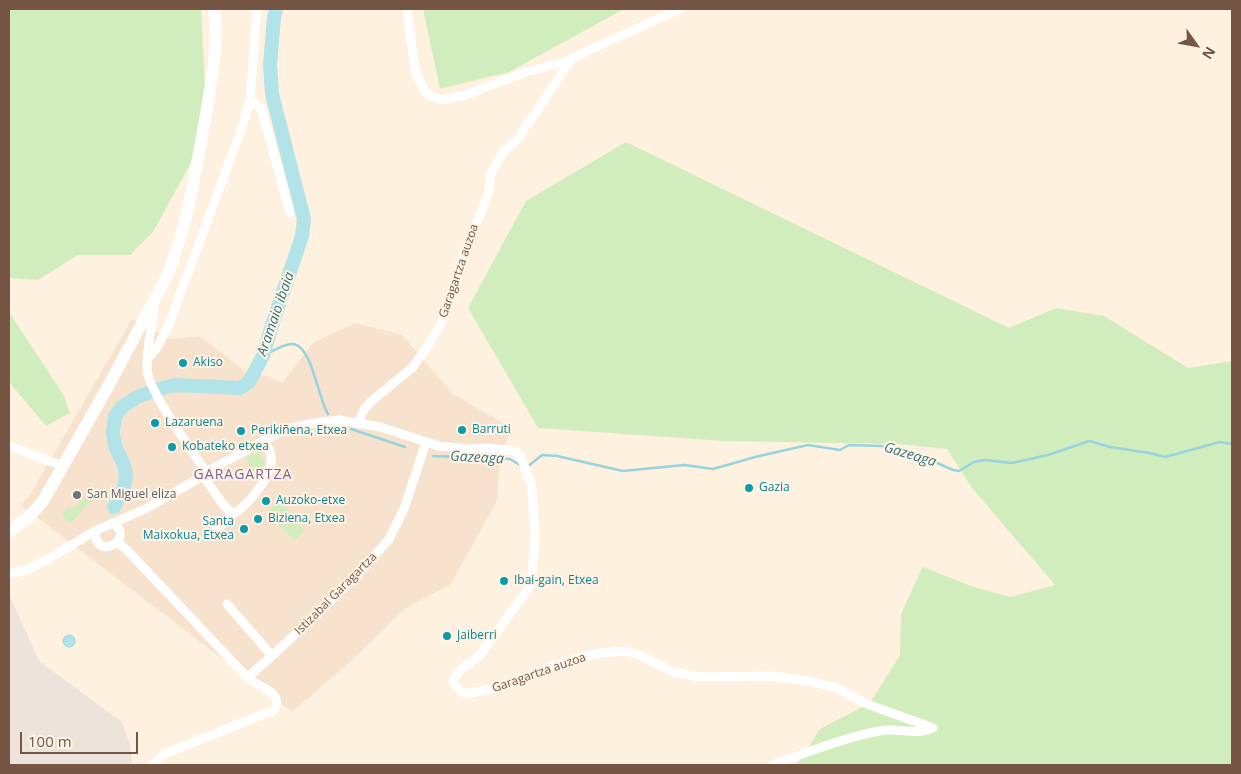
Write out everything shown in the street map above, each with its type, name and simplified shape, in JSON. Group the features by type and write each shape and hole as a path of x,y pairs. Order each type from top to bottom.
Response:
{"main road":[{"path":"9,532 29,517 43,501 174,260 191,198 213,72 216,23 214,9"}],"street":[{"path":"147,360 158,346 170,324 240,133 250,100 257,9"},
{"path":"406,9 417,76 426,93 440,100 465,95 526,72 561,63 680,9"},
{"name":"Garagartza auzoa","path":"358,422 365,408 416,363 439,327 453,295 460,263 490,192 490,173 504,151 519,138 572,58"},
{"path":"250,100 261,108 290,213"},
{"path":"155,298 147,360 147,371 151,385 222,504 233,514"},
{"name":"Garagartza auzoa","path":"112,523 145,509 286,428 315,422 339,420 358,422 440,446 515,451 521,457 532,487 535,538 530,585 479,656 458,672 453,681 457,688 465,694 492,689 511,684 566,661 600,653 625,651 639,655 673,672 700,678 770,676 818,683 837,688 867,704 933,728 921,732 901,730 873,732 772,765"},
{"path":"216,530 260,487 270,464 271,454 264,440"},
{"name":"Istizabal Garagartza","path":"248,677 358,575 390,537 404,509 426,442"},
{"path":"9,446 63,466"},
{"path":"9,574 27,570 95,531 112,523 117,525 121,531 117,542 108,547 103,547 95,538 95,531"},
{"path":"117,542 126,549 255,684 273,692 276,699 277,706 274,710 164,754 152,765"},
{"path":"227,604 272,656"}],"shaded area":[{"path":"132,319 171,339 200,336 247,373 264,375 282,383 314,342 355,323 402,335 453,394 512,428 500,456 497,501 451,584 406,608 351,661 292,712 21,505 30,495"},
{"path":"9,594 39,661 122,722 130,745 132,765 9,765"}],"green space":[{"path":"9,9 201,9 205,87 193,159 153,232 130,255 78,255 38,280 9,278"},
{"path":"423,9 624,9 509,72 440,89"},
{"path":"626,142 1009,328 1056,308 1104,316 1188,368 1232,361 1232,765 797,765 820,729 870,703 900,655 901,614 923,567 971,586 1010,597 1055,585 972,488 947,449 898,444 724,441 538,428 468,308 526,201"},
{"path":"9,312 63,394 70,413 46,426 9,382"},
{"path":"259,451 265,461 259,476 257,476 246,459"},
{"path":"89,491 95,496 70,524 62,515 68,506 71,508 77,506"},
{"path":"278,498 304,531 295,541 268,514"}],"water":[{"path":"67,635 71,635 75,641 71,647 67,647 63,643 63,639"}],"waterway":[{"name":"Aramaio ibaia","path":"114,507 124,488 126,475 124,465 115,446 113,432 115,416 122,407 137,397 175,385 240,388 249,382 263,356 302,236 304,219 272,94 270,64 276,9"},
{"name":"Gazeaga","path":"263,356 285,345 299,346 310,362 328,414"},
{"name":"Gazeaga","path":"351,429 405,447"},
{"name":"Gazeaga","path":"527,467 542,455 557,456 623,471 684,465 713,469 808,445 840,450 849,445 882,446 959,471 974,462 984,460 1012,463 1048,455 1089,441 1110,447 1165,457 1220,442 1232,444"},
{"name":"Gazeaga","path":"433,456 510,459 520,465"}],"place":[{"name":"Akiso","path":"183,363"},
{"name":"Lazaruena","path":"155,423"},
{"name":"Barruti","path":"462,430"},
{"name":"Perikiñena, Etxea","path":"241,431"},
{"name":"Kobateko etxea","path":"172,447"},
{"name":"Gazia","path":"749,488"},
{"name":"San Miguel eliza","path":"77,495"},
{"name":"Auzoko-etxe","path":"266,501"},
{"name":"Biziena, Etxea","path":"258,519"},
{"name":"Santa Maixokua, Etxea","path":"244,529"},
{"name":"Ibai-gain, Etxea","path":"504,581"},
{"name":"Jaiberri","path":"447,636"}],"district":[{"name":"GARAGARTZA","path":"243,475"}]}
